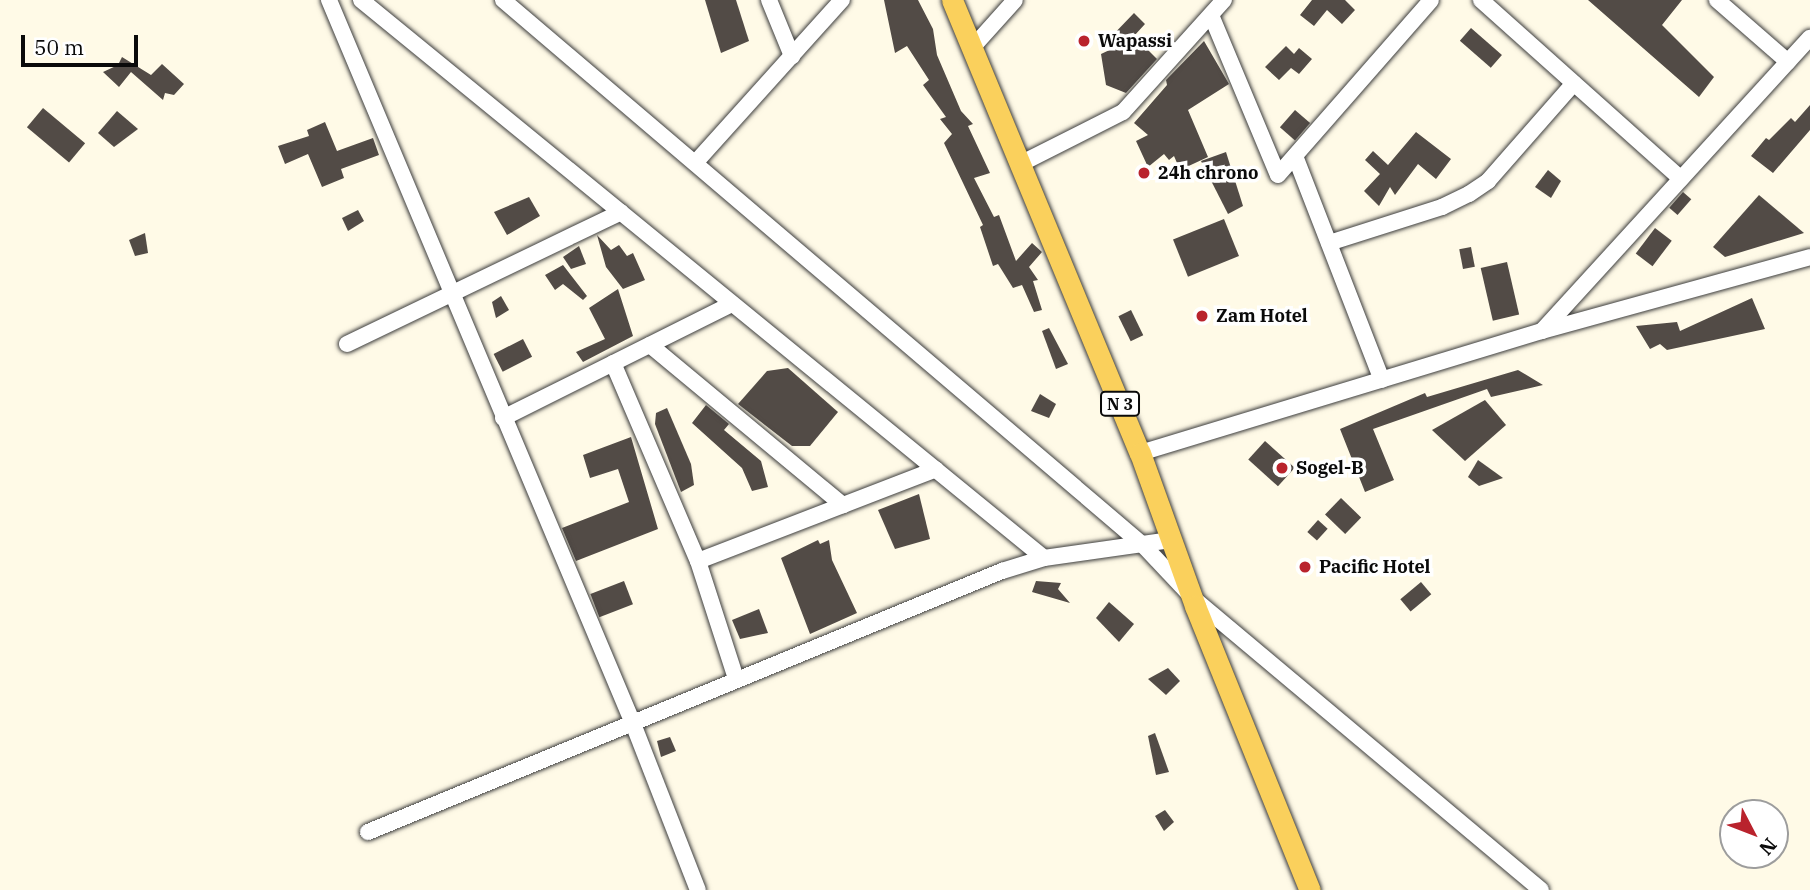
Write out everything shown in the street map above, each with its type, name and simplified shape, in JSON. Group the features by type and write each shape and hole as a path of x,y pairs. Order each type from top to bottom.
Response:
{"main road":[{"name":"N 3","path":"952,0 1140,453 1193,598 1310,890"}],"street":[{"path":"328,0 632,721 698,890"},
{"path":"361,0 1044,558"},
{"path":"504,0 1143,545 1193,598 1419,791 1541,890"},
{"path":"769,0 792,56"},
{"path":"696,162 842,0"},
{"path":"972,48 1015,0"},
{"path":"1020,164 1123,112 1224,0"},
{"path":"1211,15 1279,175 1431,0"},
{"path":"1481,0 1681,179"},
{"path":"1717,0 1788,62"},
{"path":"1542,331 1810,38"},
{"path":"1329,243 1469,194 1488,181 1574,83"},
{"path":"1295,156 1381,380"},
{"path":"347,344 621,212"},
{"path":"1140,453 1542,331 1810,257"},
{"path":"503,418 732,304"},
{"path":"650,345 843,505"},
{"path":"613,363 698,561 736,679"},
{"path":"698,561 936,469"},
{"path":"368,832 632,721 1044,558 1171,540"}],"building":[{"path":"705,0 736,0 749,41 721,53"},
{"path":"884,0 918,0 933,29 937,55 961,111 973,124 968,126 990,173 974,178 994,217 999,215 1016,261 1032,243 1042,252 1029,267 1038,280 1033,281 1042,310 1034,312 1022,285 1013,288 998,264 993,266 980,227 983,225 944,143 952,134 940,119 946,117 923,85 929,80 907,46 895,53"},
{"path":"1312,0 1345,0 1355,10 1342,24 1327,10 1314,26 1300,15"},
{"path":"1588,0 1682,0 1662,25 1714,77 1699,97"},
{"path":"1134,13 1145,24 1134,36 1157,59 1126,93 1106,85 1101,54 1116,47 1108,40"},
{"path":"1471,28 1502,55 1491,68 1460,41"},
{"path":"1204,41 1229,84 1188,110 1208,157 1180,170 1174,156 1169,160 1164,154 1148,167 1136,141 1148,135 1134,123 1167,85 1166,80"},
{"path":"1286,46 1294,54 1299,48 1312,59 1299,74 1291,68 1279,80 1265,67"},
{"path":"122,57 151,75 162,64 184,84 174,95 165,93 163,100 131,72 119,87 103,72 118,65"},
{"path":"1810,105 1810,130 1773,173 1751,156 1766,138 1769,140 1791,118 1795,122"},
{"path":"43,108 85,143 69,163 27,127"},
{"path":"1295,110 1310,123 1295,140 1280,127"},
{"path":"117,111 138,129 114,147 98,133"},
{"path":"325,122 337,151 373,138 379,155 341,169 344,178 322,187 308,154 285,164 278,146 309,136 307,130"},
{"path":"1416,132 1451,159 1436,179 1418,164 1395,195 1390,187 1379,206 1364,191 1380,174 1365,160 1373,151 1388,165"},
{"path":"1226,152 1243,206 1228,214 1201,161"},
{"path":"1548,170 1561,181 1551,198 1535,187"},
{"path":"1683,192 1691,199 1678,215 1669,208"},
{"path":"1759,195 1804,233 1725,257 1713,247"},
{"path":"529,197 540,216 507,235 494,212"},
{"path":"358,210 364,221 348,231 342,218"},
{"path":"1224,219 1239,256 1188,277 1173,240"},
{"path":"1655,228 1672,241 1653,266 1636,254"},
{"path":"145,233 148,253 135,256 129,240"},
{"path":"597,235 611,250 619,245 627,256 633,253 645,280 623,289 606,267"},
{"path":"579,246 586,264 571,269 563,257"},
{"path":"1471,247 1475,267 1463,269 1459,249"},
{"path":"1507,262 1519,315 1493,321 1481,268"},
{"path":"563,265 587,296 583,300 563,284 555,290 545,275"},
{"path":"618,289 633,336 583,362 576,352 605,339 589,308"},
{"path":"501,296 509,310 496,318 492,302"},
{"path":"1752,298 1765,329 1667,350 1660,344 1650,349 1636,326 1677,322 1680,331"},
{"path":"1131,310 1143,335 1131,341 1118,316"},
{"path":"1049,328 1068,364 1056,369 1042,331"},
{"path":"523,339 532,357 503,372 494,354"},
{"path":"788,368 838,412 810,446 792,446 738,404 767,371"},
{"path":"1518,370 1543,385 1491,397 1487,389 1373,429 1394,480 1365,492 1340,429 1425,393 1427,397"},
{"path":"1040,394 1056,404 1049,418 1031,411"},
{"path":"1485,400 1506,425 1465,461 1432,430"},
{"path":"706,405 729,424 724,430 761,461 768,487 752,491 742,468 692,423"},
{"path":"667,408 691,464 694,485 681,492 655,424 656,413"},
{"path":"631,437 658,529 576,561 562,528 629,502 618,469 590,478 583,455"},
{"path":"1265,441 1295,468 1278,486 1248,460"},
{"path":"1478,460 1503,478 1479,486 1468,477"},
{"path":"919,494 930,539 895,549 878,510"},
{"path":"1341,498 1361,517 1345,534 1325,515"},
{"path":"1318,520 1328,529 1317,541 1307,532"},
{"path":"818,540 820,544 829,540 832,560 857,613 810,634 781,558"},
{"path":"624,581 633,604 599,617 590,594"},
{"path":"1036,581 1061,583 1058,589 1070,603 1032,592"},
{"path":"1421,582 1431,594 1411,612 1400,599"},
{"path":"1109,602 1134,624 1119,642 1096,618"},
{"path":"759,609 768,633 740,639 732,620"},
{"path":"1168,668 1180,681 1166,695 1148,679"},
{"path":"1155,733 1169,772 1156,775 1148,736"},
{"path":"670,737 676,751 661,757 657,741"},
{"path":"1165,810 1174,822 1164,831 1155,816"}],"place":[{"name":"Wapassi","path":"1084,41"},
{"name":"24h chrono","path":"1144,173"},
{"name":"Zam Hotel","path":"1202,316"},
{"name":"Sogel-B","path":"1282,468"},
{"name":"Pacific Hotel","path":"1305,567"}]}
